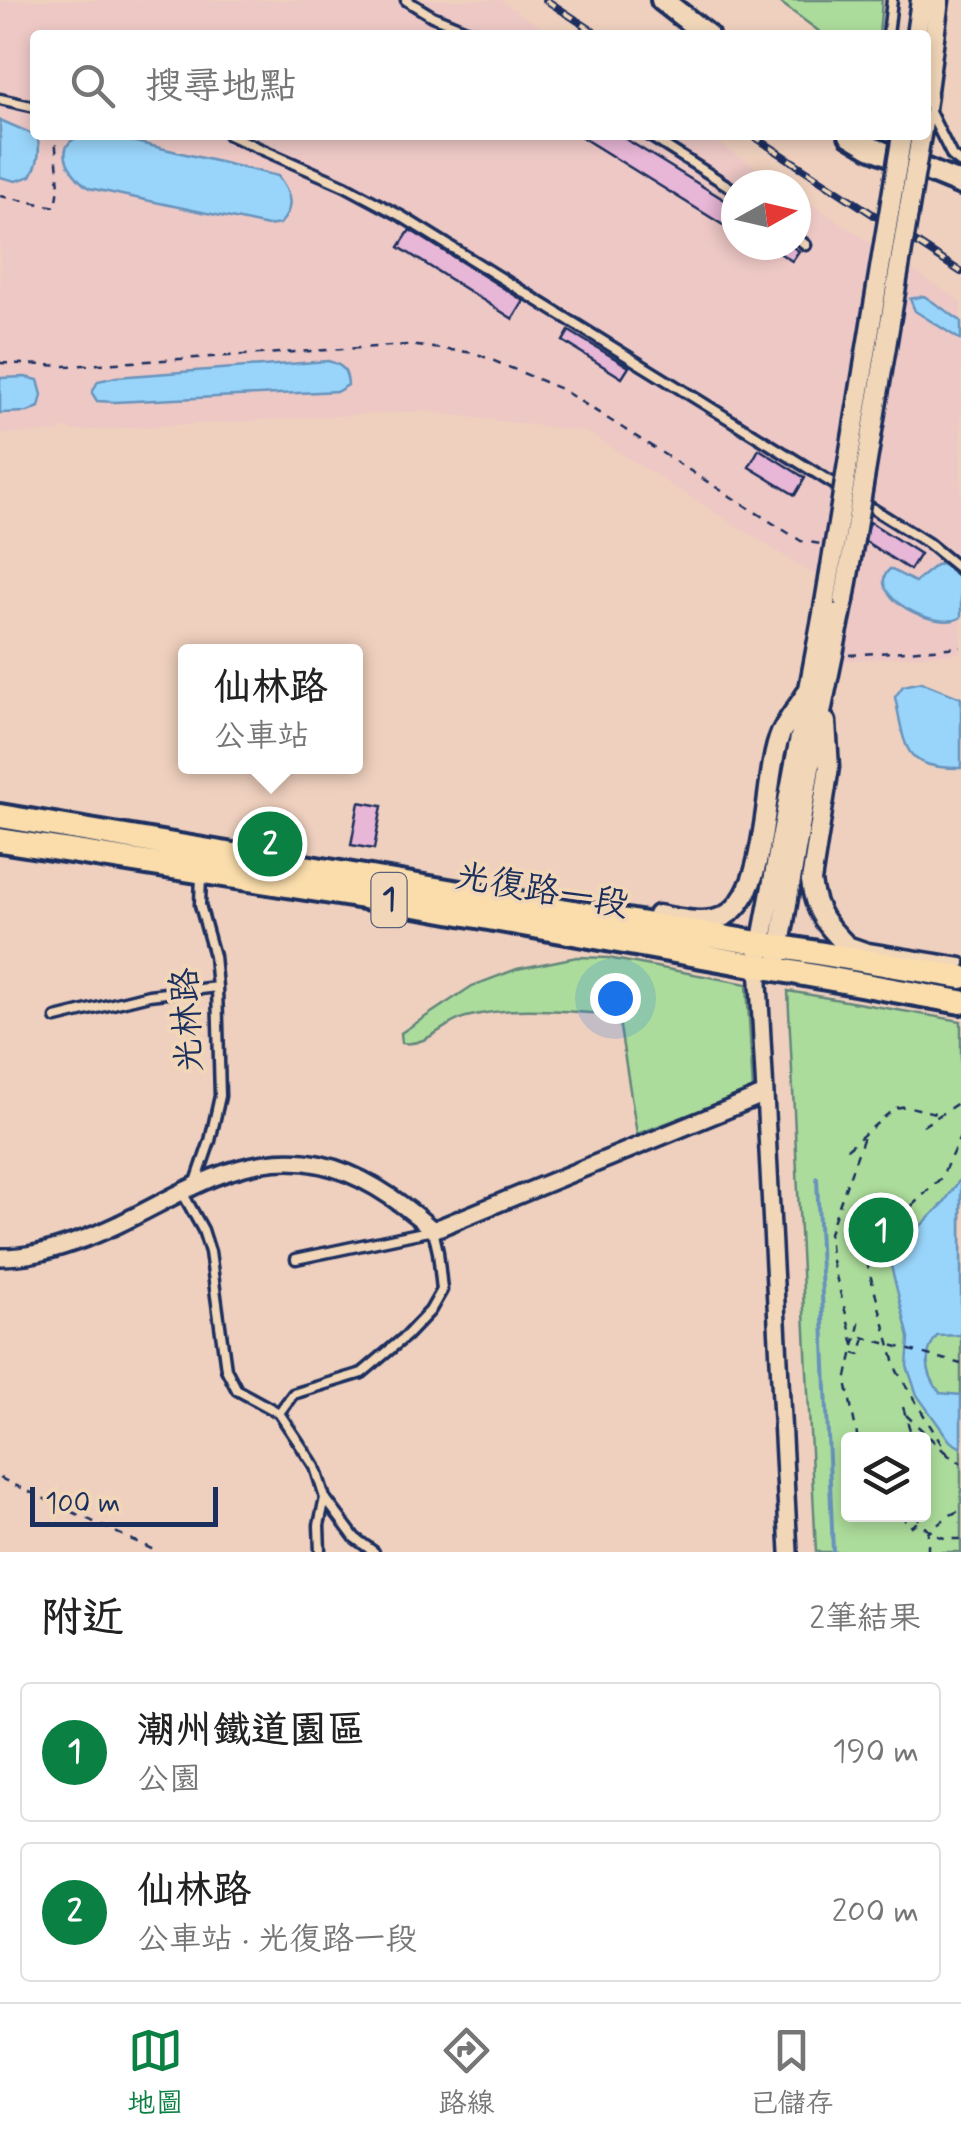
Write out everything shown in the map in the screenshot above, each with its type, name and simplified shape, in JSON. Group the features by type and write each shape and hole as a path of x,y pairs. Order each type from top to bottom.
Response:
{"main road":[{"path":"662,0 701,30"},
{"path":"872,141 922,170 961,184"},
{"name":"光復路一段","path":"0,816 203,860 768,956"},
{"name":"光復路一段","path":"0,840 203,860 584,914"},
{"name":"1","path":"584,914 768,956"},
{"path":"768,956 862,962 961,976"},
{"path":"768,956 961,1002"}],"street":[{"path":"917,30 921,0"},
{"path":"931,76 939,0"},
{"path":"834,602 901,140"},
{"path":"789,1552 765,1094 768,956 920,140"},
{"path":"584,914 633,911 702,920 720,918 740,903 749,890 756,862 781,734 815,694"},
{"path":"815,694 829,767 811,880 816,908 833,935 862,962"},
{"path":"0,1257 30,1257 109,1231 221,1174 266,1160 300,1160 341,1169 406,1206 432,1230 765,1094"}],"lane":[{"path":"406,0 466,30"},
{"path":"889,30 892,0"},
{"path":"931,89 948,0"},
{"path":"0,98 30,106"},
{"path":"931,111 952,156 961,163"},
{"path":"240,140 402,216 928,543 961,570"},
{"path":"656,140 721,181"},
{"path":"922,170 925,140"},
{"name":"光林路","path":"189,1189 210,1140 220,1096 214,956 200,905 203,860"},
{"path":"833,935 868,948 961,963"},
{"path":"768,956 796,982 961,1011"},
{"path":"56,1018 149,995 217,987"},
{"path":"189,1189 210,1252 226,1369 237,1390 279,1414 316,1467 325,1498 356,1538 374,1552"},
{"path":"279,1414 293,1394 362,1373 406,1336 442,1290 432,1230 296,1259"},
{"path":"320,1552 319,1524 325,1498"}],"path":[{"path":"0,196 56,206 59,188 55,140"},
{"path":"0,364 66,366 408,346 475,353 561,390 802,542 820,544"},
{"path":"849,656 961,647"},
{"path":"923,1126 961,1101"},
{"path":"847,1149 895,1108 906,1106 939,1114"},
{"path":"857,1432 846,1381 854,1344 828,1233 866,1130"},
{"path":"948,1455 897,1371 868,1267 868,1254 874,1242 941,1178 961,1135"},
{"path":"852,1353 860,1355 860,1320"},
{"path":"854,1344 861,1337"},
{"path":"861,1337 961,1364"},
{"path":"904,1406 911,1432"},
{"path":"906,1415 961,1463"},
{"path":"0,1478 158,1552"},
{"path":"928,1552 928,1533 961,1510"},
{"path":"920,1522 928,1533 940,1539 961,1539"}],"shaded area":[{"path":"0,0 500,0 545,30 30,30 30,140 714,140 760,170 721,170 721,260 811,260 811,204 961,302 961,653 841,661 857,584 813,574 587,432 422,411 73,431 64,427 57,432 0,434"}],"green space":[{"path":"777,0 882,0 879,30 817,30"},
{"path":"577,957 608,958 747,984 753,1091 637,1134 618,1015 542,1010 485,1013 458,1020 419,1041 402,1043 401,1033 472,986 517,969"},
{"path":"788,991 961,1021 961,1552 816,1552"}],"water":[{"path":"0,120 30,133 30,140 38,140 39,147 31,176 16,181 0,177"},
{"path":"73,140 127,140 278,176 288,194 288,212 280,224 268,226 89,188 69,165 68,145"},
{"path":"924,296 961,321 961,340 915,311 910,299"},
{"path":"328,361 341,366 347,375 348,385 338,391 115,402 97,401 92,393 98,381 116,377"},
{"path":"0,378 38,380 42,395 39,407 28,412 0,413"},
{"path":"943,564 961,580 961,617 950,621 921,615 906,608 886,589 884,579 890,569 915,582"},
{"path":"921,682 961,698 961,768 927,764 910,752 905,742 895,697 903,686"},
{"path":"961,1178 961,1335 937,1336 929,1350 928,1365 940,1393 961,1395 961,1448 950,1441 917,1395 907,1366 909,1338 891,1266 895,1251 943,1204"}],"building":[{"path":"586,140 627,140 721,198 721,224"},
{"path":"410,230 524,301 513,319 399,247"},
{"path":"569,331 629,367 622,378 563,341"},
{"path":"759,449 805,478 795,495 749,467"},
{"path":"870,522 920,554 910,570 860,538"},
{"path":"359,802 382,806 374,849 351,845"}],"waterway":[{"path":"817,1178 833,1552"}],"railway":[{"path":"546,0 591,30"},
{"path":"760,140 961,272"}],"place":[{"name":"仙林路","path":"270,844"},
{"name":"潮州鐵道園區","path":"881,1230"}]}
